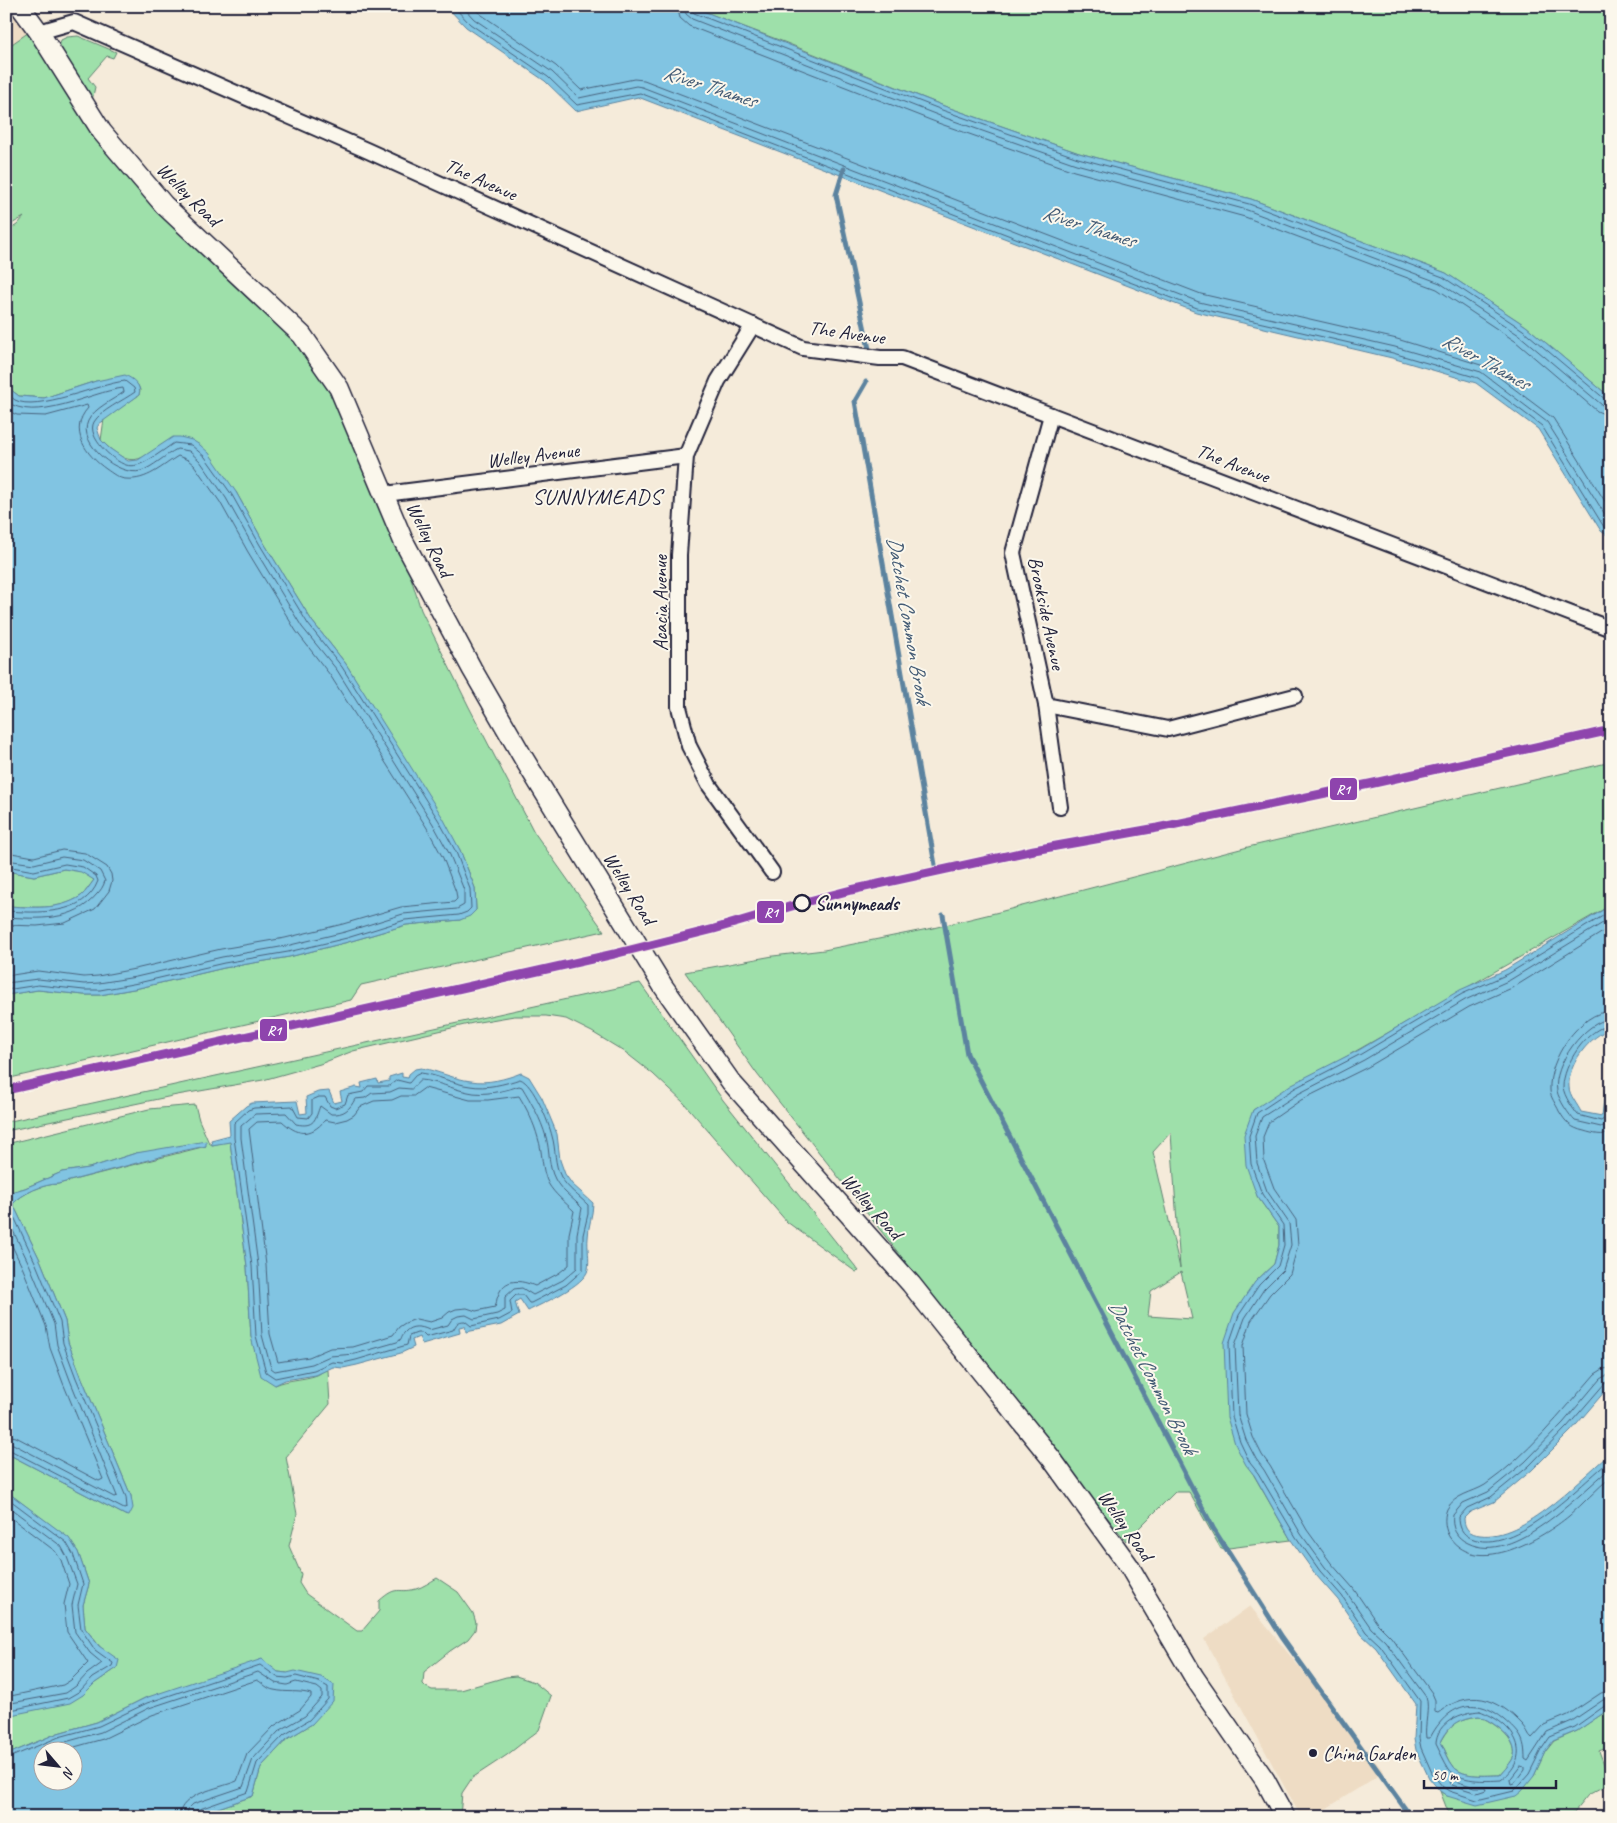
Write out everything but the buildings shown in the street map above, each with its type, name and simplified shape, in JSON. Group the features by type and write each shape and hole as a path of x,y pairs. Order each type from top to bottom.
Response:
{"main road":[{"name":"Welley Road","path":"20,6 39,32 102,132 164,205 302,335 339,388 403,540 472,669 524,759 663,986 731,1082 911,1284 1051,1458 1129,1566 1194,1677 1265,1780 1285,1817"}],"street":[{"name":"The Avenue","path":"39,32 74,22 366,150 803,348 880,358 902,358 1611,629"},
{"name":"Acacia Avenue","path":"753,325 718,382 686,456 679,555 679,707 689,746 709,786 772,872"},
{"name":"Brookside Avenue","path":"1051,415 1013,553 1046,705 1060,807"},
{"name":"Welley Avenue","path":"385,494 686,456"},
{"path":"1046,705 1168,729 1295,696"}],"shaded area":[{"path":"6,6 20,6 35,28 6,48"},
{"path":"1250,1606 1384,1772 1313,1817 1301,1817 1204,1639"}],"green space":[{"path":"689,6 1611,6 1611,398 1526,326 1446,273 1251,199 1079,153 944,106"},
{"path":"35,28 102,132 302,335 385,494 421,610 469,707 534,832 604,931 361,985 351,1000 6,1079 6,995 38,990 100,995 139,988 224,968 289,957 406,925 460,920 476,910 475,888 460,850 346,664 312,621 264,543 236,492 173,438 144,457 137,459 121,457 101,440 104,419 139,395 138,385 96,381 44,398 19,396 6,386 6,232 17,225 24,217 6,227 6,48"},
{"path":"78,36 116,52 113,58 107,56 88,78 95,87 91,105 58,51 61,40 67,37"},
{"path":"1611,762 1611,905 1253,1110 1257,1196 1279,1227 1279,1245 1274,1264 1255,1282 1236,1444 1291,1540 1221,1549 1189,1492 1175,1492 1126,1541 757,1074 685,972 773,956 824,950 933,928 1248,847","holes":["1171,1133 1180,1268 1153,1152","1181,1272 1192,1319 1148,1316 1151,1291"]},
{"path":"64,869 81,871 94,880 81,896 64,904 45,907 6,906 6,871 34,876"},
{"path":"640,983 723,1100 859,1271 856,1272 787,1222 684,1103 653,1074 625,1052 566,1019 546,1016 514,1016 473,1023 353,1051 320,1064 263,1080 177,1095 6,1131 6,1122"},
{"path":"195,1105 209,1143 212,1145 230,1141 247,1266 251,1337 275,1385 312,1377 328,1370 330,1404 286,1457 297,1514 289,1546 301,1574 299,1583 306,1594 357,1631 362,1631 379,1611 379,1601 385,1596 394,1591 419,1588 437,1578 458,1592 473,1613 476,1623 475,1630 468,1639 424,1672 423,1684 432,1690 461,1690 516,1676 534,1682 551,1696 539,1730 507,1755 472,1778 462,1793 460,1817 192,1817 253,1796 261,1767 287,1739 312,1724 287,1673 278,1672 145,1698 97,1722 58,1733 41,1740 32,1740 32,1744 6,1755 6,1716 83,1695 95,1683 117,1668 85,1628 83,1605 89,1584 78,1552 69,1539 6,1491 6,1453 125,1515 129,1515 131,1496 68,1342 65,1321 41,1262 13,1204 22,1196 40,1187 206,1146 136,1153 89,1168 62,1172 11,1192 6,1187 6,1144 149,1109"},
{"path":"1611,1708 1611,1746 1599,1751 1611,1783 1588,1795 1570,1817 1450,1817 1440,1791 1447,1796 1534,1776 1545,1752 1554,1741 1577,1731"},
{"path":"1479,1716 1503,1731 1512,1743 1514,1756 1500,1775 1476,1775 1458,1771 1450,1761 1441,1742 1456,1723"}],"water":[{"name":"River Thames","path":"446,6 693,7 944,106 1079,153 1251,199 1446,273 1526,326 1611,398 1611,538 1601,531 1538,429 1476,383 1392,358 1196,312 638,97 576,111 545,81 466,27"},
{"path":"125,375 134,380 138,385 139,395 99,424 97,428 101,440 128,461 138,460 173,437 192,440 209,453 236,492 264,543 312,621 346,664 443,818 460,850 475,888 476,910 470,916 460,920 406,925 289,957 224,968 100,995 38,990 6,995 6,906 45,907 63,904 81,896 94,880 81,872 64,869 34,876 6,871 6,386 19,396 44,398 96,381"},
{"path":"1611,905 1611,1029 1595,1038 1581,1052 1569,1078 1569,1090 1581,1112 1602,1116 1605,1091 1611,1086 1611,1384 1571,1431 1532,1470 1494,1502 1470,1512 1464,1518 1464,1522 1466,1528 1480,1535 1497,1534 1515,1528 1550,1506 1611,1453 1611,1708 1577,1731 1553,1741 1545,1752 1534,1776 1516,1796 1477,1805 1447,1796 1429,1778 1416,1750 1414,1739 1416,1704 1376,1648 1362,1635 1338,1600 1316,1575 1291,1540 1254,1475 1246,1465 1235,1444 1227,1417 1224,1343 1234,1313 1255,1282 1274,1264 1279,1245 1279,1227 1257,1196 1246,1165 1244,1135 1253,1110 1292,1084 1359,1050 1460,990 1505,970","holes":["1479,1716 1503,1731 1508,1737 1514,1749 1513,1758 1500,1775 1476,1775 1458,1771 1450,1761 1441,1742 1456,1723"]},
{"path":"421,1068 458,1079 477,1082 496,1080 521,1073 529,1077 542,1098 557,1134 560,1160 565,1174 572,1184 593,1203 588,1234 588,1269 580,1281 572,1287 528,1311 520,1299 515,1302 519,1315 501,1325 466,1332 465,1326 459,1327 460,1333 422,1344 419,1337 412,1340 414,1347 401,1353 343,1368 333,1367 316,1375 285,1380 275,1385 261,1376 251,1337 247,1266 230,1142 212,1145 211,1140 230,1135 229,1121 252,1103 297,1101 300,1114 307,1113 306,1097 318,1092 329,1091 334,1103 342,1101 340,1092 356,1087 362,1088 361,1083 377,1079 378,1083 389,1081 389,1077 402,1073 402,1077 408,1078 409,1074 415,1069"},
{"path":"206,1141 206,1146 40,1187 22,1196 13,1204 41,1262 65,1321 68,1342 131,1496 133,1508 129,1516 6,1453 6,1187 11,1192 62,1172 89,1168 136,1153"},
{"path":"6,1491 69,1538 78,1552 89,1584 83,1605 85,1628 99,1646 119,1660 117,1668 70,1703 6,1716"},
{"path":"262,1659 278,1672 287,1673 295,1671 321,1677 334,1685 333,1701 312,1724 287,1739 261,1767 253,1796 192,1817 6,1817 6,1755 32,1744 32,1790 82,1790 82,1740 41,1740 58,1733 97,1722 145,1698"}],"waterway":[{"name":"Datchet Common Brook","path":"844,169 836,195 869,349"},
{"name":"Datchet Common Brook","path":"866,382 855,401 935,865"},
{"name":"Datchet Common Brook","path":"943,915 967,1054 1213,1528 1282,1637 1411,1817"}],"transit line":[{"name":"R1","path":"6,1090 614,954 714,929 851,890 1034,850 1157,828 1374,783 1611,730"}],"place":[{"name":"Sunnymeads","path":"802,903"},
{"name":"China Garden","path":"1313,1753"}],"district":[{"name":"SUNNYMEADS","path":"597,496"}]}
